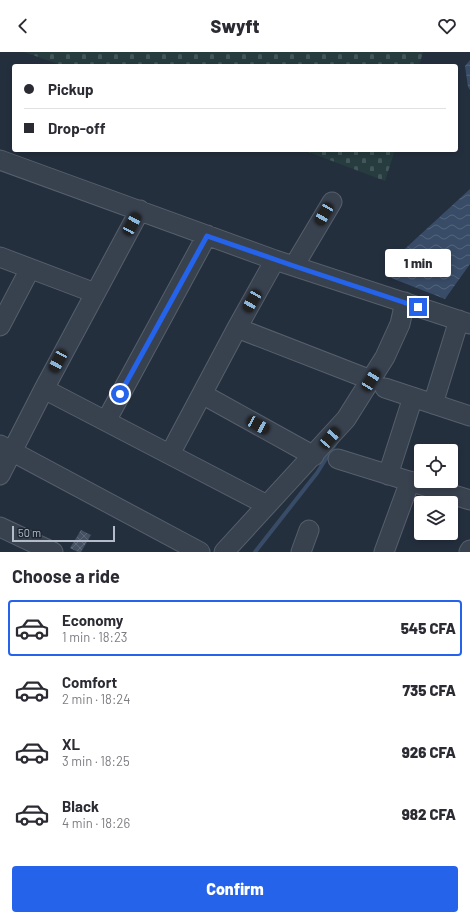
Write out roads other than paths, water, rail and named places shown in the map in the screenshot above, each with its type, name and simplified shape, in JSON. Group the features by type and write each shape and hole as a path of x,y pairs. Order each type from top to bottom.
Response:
{"street":[{"path":"0,160 275,260 464,322 433,404"},
{"path":"294,266 332,202"},
{"path":"0,476 6,448 44,389 140,210"},
{"path":"106,421 207,236"},
{"path":"0,257 95,293"},
{"path":"170,454 275,260"},
{"path":"0,326 30,269"},
{"path":"224,552 314,456 378,384 385,356 400,324 404,302"},
{"path":"237,328 412,397 470,416"},
{"path":"44,389 267,505"},
{"path":"202,394 314,456"},
{"path":"388,475 412,397"},
{"path":"6,448 200,552"},
{"path":"338,459 470,500"},
{"path":"384,552 410,482"},
{"path":"0,527 53,552"},
{"path":"301,552 309,530"}],"water":[{"path":"470,60 470,90 468,87 465,66"},
{"path":"470,189 470,264 445,299 386,276 396,257"}],"waterway":[{"path":"255,552 317,473 337,441"}]}
